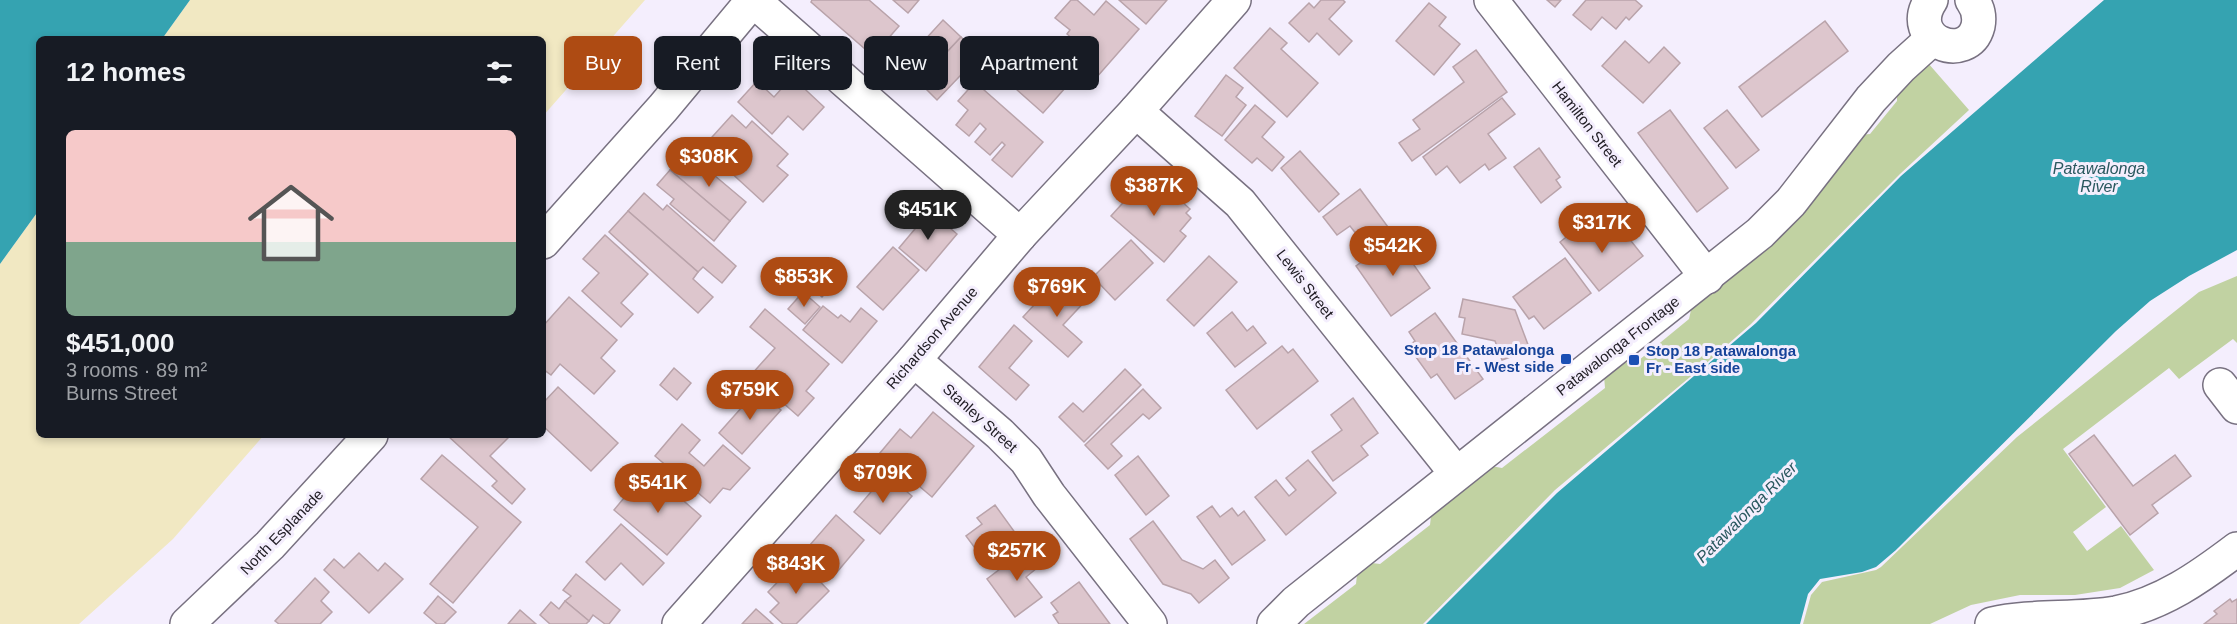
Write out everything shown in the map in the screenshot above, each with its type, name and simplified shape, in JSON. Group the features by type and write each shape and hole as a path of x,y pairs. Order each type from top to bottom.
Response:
{"street":[{"path":"546,239 663,108 753,0 1020,235"},
{"name":"Richardson Avenue","path":"679,624 914,360 1020,235 1136,111 1234,0"},
{"name":"Hamilton Street","path":"1491,0 1707,277"},
{"path":"1931,0 1924,13 1927,32 1940,44 1952,46 1961,45 1971,39 1977,31 1979,4"},
{"name":"Patawalonga Frontage","path":"1274,624 1296,602 1456,473 1760,233 1791,202 1871,99 1932,39"},
{"name":"Lewis Street","path":"1136,111 1240,203 1456,473"},
{"name":"Stanley Street","path":"914,360 1000,434 1026,460 1049,495 1150,624"},
{"name":"North Esplanade","path":"187,624 270,545 368,438"},
{"path":"1994,624 2025,618 2116,613 2147,604 2185,586 2237,549"}],"green space":[{"path":"1928,63 1969,110 1900,174 1751,324 1555,490 1423,624 1304,624 1356,584 1357,575 1372,563 1380,564 1430,525 1431,516 1491,466 1502,468 1605,388 1604,376 1623,361 1633,365 1689,319 1691,310 1779,236 1860,135 1870,134 1897,101 1897,90"},
{"path":"2237,276 2237,343 2233,339 2179,379 2169,368 2063,449 2106,507 2073,532 2087,551 2121,526 2154,570 2120,588 2075,595 2020,595 1971,605 1930,624 1803,624 1811,595 1822,582 1881,567 2017,437 2199,292"}],"sand":[{"path":"190,0 645,0 613,36 564,36 564,90 566,90 546,113 546,36 164,36"},
{"path":"36,214 36,438 261,438 173,539 79,624 0,624 0,264"}],"water":[{"path":"0,0 190,0 164,36 36,36 36,214 0,264"},
{"name":"Patawalonga River","path":"2104,0 2237,0 2237,250 2189,276 2150,301 2116,331 1896,550 1876,567 1862,572 1820,579 1808,594 1800,624 1426,624 1557,493 1756,323 1901,176"}],"building":[{"path":"812,0 869,0 899,26 890,36 864,36 864,48 811,2"},
{"path":"893,0 919,0 908,13"},
{"path":"1071,0 1077,0 1094,15 1106,1 1139,29 1099,75 1099,36 1069,36 1067,34 1070,30 1055,18"},
{"path":"1119,0 1167,0 1146,24"},
{"path":"1321,0 1343,0 1345,2 1329,19 1352,41 1339,55 1317,33 1309,42 1289,23 1309,3 1314,8"},
{"path":"1547,0 1561,0 1555,7"},
{"path":"1586,0 1635,0 1642,6 1629,20 1626,17 1616,29 1602,17 1591,30 1573,15"},
{"path":"1429,3 1446,17 1439,26 1460,44 1434,75 1396,41"},
{"path":"943,20 960,38 948,51 948,36 928,36"},
{"path":"1825,21 1848,51 1762,117 1739,87"},
{"path":"1270,28 1287,43 1281,49 1318,83 1287,117 1234,68"},
{"path":"960,38 960,76 948,88 948,51"},
{"path":"1625,41 1649,63 1664,47 1680,63 1643,103 1602,66"},
{"path":"1476,50 1507,92 1412,161 1399,143 1420,129 1413,120 1464,82 1453,67"},
{"path":"1226,75 1243,88 1236,97 1246,105 1222,136 1195,116"},
{"path":"753,85 753,90 767,90 774,97 780,90 806,90 824,107 803,130 788,116 772,134 738,102"},
{"path":"927,90 947,90 937,100"},
{"path":"968,90 984,90 1043,142 1012,177 992,160 1005,145 1002,142 990,155 975,142 986,129 980,123 969,136 956,125 968,110 958,101"},
{"path":"1017,90 1063,90 1043,113"},
{"path":"1502,98 1515,114 1488,134 1506,158 1489,170 1485,164 1460,183 1447,166 1436,175 1423,157"},
{"path":"1255,105 1275,122 1262,137 1284,157 1272,171 1257,158 1252,163 1225,140"},
{"path":"1670,110 1728,188 1697,212 1638,133"},
{"path":"1727,110 1759,150 1736,168 1704,128"},
{"path":"732,115 746,128 752,121 788,154 777,166 788,175 763,202 703,147"},
{"path":"1539,148 1560,177 1556,180 1561,187 1541,203 1514,167"},
{"path":"1300,151 1339,194 1319,212 1281,168"},
{"path":"681,156 697,170 702,165 746,202 730,221 670,170"},
{"path":"670,170 730,221 714,241 670,204 674,199 657,185"},
{"path":"1150,173 1190,209 1186,213 1191,218 1180,231 1186,236 1164,262 1111,216"},
{"path":"1360,189 1388,227 1380,232 1384,238 1368,249 1350,226 1337,235 1323,217"},
{"path":"644,193 663,210 667,205 736,266 722,283 703,267 698,272 628,211"},
{"path":"628,211 698,272 693,279 713,297 698,313 609,232"},
{"path":"930,211 957,234 926,271 899,248"},
{"path":"1598,222 1609,236 1620,227 1643,256 1599,291 1560,242 1575,230 1580,237"},
{"path":"605,235 648,274 621,303 633,314 621,327 582,291 599,273 583,259"},
{"path":"1395,238 1430,288 1391,316 1356,266"},
{"path":"1131,240 1153,263 1115,300 1093,277"},
{"path":"893,247 919,270 883,310 857,287"},
{"path":"1209,256 1237,282 1194,326 1167,300"},
{"path":"1565,258 1591,293 1544,329 1534,316 1529,319 1513,297"},
{"path":"819,265 836,281 822,297 805,282"},
{"path":"1070,283 1088,298 1063,325 1082,342 1068,357 1023,317 1046,292 1055,300"},
{"path":"803,292 820,307 805,324 788,309"},
{"path":"569,297 617,340 601,358 615,371 594,394 560,364 551,375 546,371 546,323"},
{"path":"1463,299 1515,310 1530,350 1502,360 1495,341 1462,334 1465,318 1459,317"},
{"path":"823,306 838,318 841,315 850,322 861,308 877,321 842,363 803,330"},
{"path":"765,309 829,364 806,391 814,398 798,416 751,375 775,348 750,327"},
{"path":"1232,312 1247,331 1253,326 1266,343 1235,367 1207,333"},
{"path":"1435,313 1483,379 1455,399 1437,374 1431,378 1408,346 1415,341 1409,332"},
{"path":"1014,325 1032,341 1009,368 1029,385 1016,400 979,367"},
{"path":"1282,346 1288,353 1293,349 1318,381 1257,429 1226,390"},
{"path":"674,368 691,383 677,400 660,385"},
{"path":"1125,369 1141,385 1084,442 1059,417 1073,403 1083,412"},
{"path":"558,387 618,443 591,471 546,429 546,400"},
{"path":"758,389 781,410 742,454 719,433"},
{"path":"1143,389 1161,408 1149,419 1143,414 1111,444 1122,456 1108,469 1085,445"},
{"path":"1353,398 1378,433 1361,446 1368,455 1333,481 1312,452 1342,430 1331,415"},
{"path":"933,412 974,446 932,497 880,453 900,429 911,438"},
{"path":"682,424 700,440 689,453 704,466 723,445 750,468 730,490 723,488 710,503 655,456"},
{"path":"2094,435 2133,486 2175,455 2191,476 2152,505 2158,513 2130,535 2069,454"},
{"path":"450,438 508,438 490,456 525,489 512,504 492,486 497,481"},
{"path":"442,455 521,522 453,603 430,584 478,527 421,479"},
{"path":"1138,456 1169,496 1146,515 1115,475"},
{"path":"1308,460 1336,493 1286,535 1255,497 1276,480 1289,496 1296,490 1286,478"},
{"path":"886,474 912,496 880,534 854,512"},
{"path":"655,476 701,516 667,555 614,510 638,481 645,487"},
{"path":"995,505 1024,545 1008,556 1003,550 986,563 966,536 982,524 977,518"},
{"path":"1212,506 1220,517 1232,508 1238,516 1244,511 1265,540 1232,565 1197,517"},
{"path":"836,515 864,540 832,578 808,558 815,550 809,546"},
{"path":"1153,521 1182,560 1203,569 1215,560 1229,578 1199,603 1191,594 1163,584 1130,539"},
{"path":"621,524 664,563 643,585 621,563 605,580 586,562"},
{"path":"1029,547 1042,564 1026,577 1042,597 1015,617 987,579"},
{"path":"359,553 378,571 385,563 403,579 369,613 324,570 334,559 344,568"},
{"path":"805,566 829,591 796,624 783,624 770,612 779,603 768,592 792,567 798,573"},
{"path":"576,574 620,610 609,624 605,624 593,615 589,621 565,601 571,596 563,590"},
{"path":"315,578 329,592 321,601 332,612 320,624 279,624 275,621"},
{"path":"1079,582 1110,624 1059,624 1053,615 1058,612 1051,603"},
{"path":"438,596 456,612 444,624 437,624 424,613"},
{"path":"2230,599 2232,602 2237,599 2237,624 2204,624 2217,614 2214,611"},
{"path":"565,601 589,621 586,624 550,624 540,615 551,602 559,609"},
{"path":"756,609 773,624 742,624"},
{"path":"520,610 536,624 508,624"}],"place":[{"name":"Stop 18 Patawalonga Fr - West side","path":"1566,359"},
{"name":"Stop 18 Patawalonga Fr - East side","path":"1634,360"}]}
